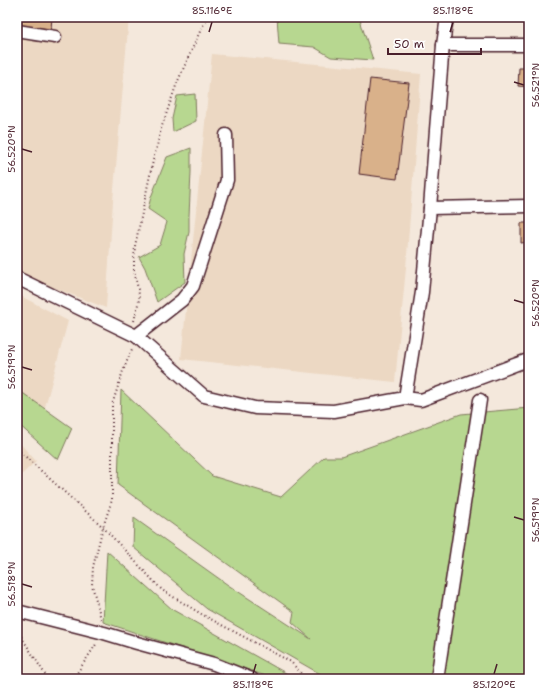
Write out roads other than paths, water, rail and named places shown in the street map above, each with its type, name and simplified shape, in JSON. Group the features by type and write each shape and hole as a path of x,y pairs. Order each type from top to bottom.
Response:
{"street":[{"path":"405,398 422,292 443,45 447,17"},
{"path":"17,31 55,37"},
{"path":"443,45 529,45"},
{"path":"136,336 182,300 193,286 227,180 226,135"},
{"path":"430,208 529,206"},
{"path":"17,278 136,336 204,396 255,408 334,411 405,398 421,400 529,360"},
{"path":"437,679 480,400"},
{"path":"17,611 104,633 214,664 252,679"}]}
